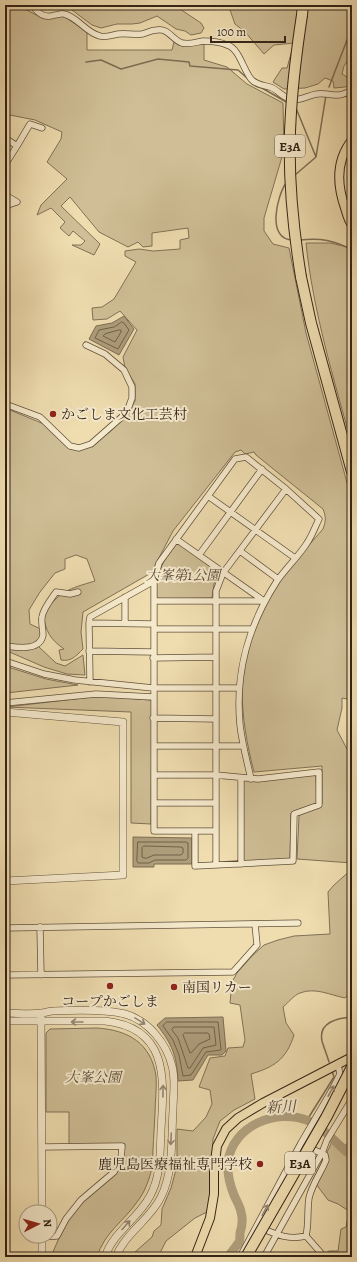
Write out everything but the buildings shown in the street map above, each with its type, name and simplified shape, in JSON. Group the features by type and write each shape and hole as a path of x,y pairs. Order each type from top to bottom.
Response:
{"highway":[{"name":"E3A","path":"302,10 291,113 291,205 301,277 311,323 352,472"},
{"name":"E3A","path":"246,1257 327,1116 352,1059"}],"main road":[{"path":"352,140 341,162 339,179 343,203 352,225"},
{"path":"195,1257 210,1218 214,1194 214,1170 217,1146 226,1129 238,1118 263,1103 338,1064 352,1059"}],"street":[{"path":"32,5 37,12 42,15 52,16 61,14 70,17 93,34 100,36 136,34 158,29 169,32 175,39 182,43 212,42 228,44 236,51 244,69 252,80 257,84 273,88 286,98 298,100 318,94 340,96 352,90"},
{"path":"5,165 30,124 42,128"},
{"path":"5,138 17,146"},
{"path":"5,195 18,202 5,206"},
{"path":"5,404 40,417 70,446 79,448 91,444 124,415 132,398 132,387 124,370 105,354 86,345"},
{"path":"216,831 154,831 154,581 159,563 235,459 246,457 286,489 319,519 307,544 278,579 264,601 252,629 240,671 240,726 251,779"},
{"path":"199,555 262,469"},
{"path":"216,865 216,601 219,582 223,573 286,489"},
{"path":"208,496 294,558"},
{"path":"176,539 264,601"},
{"path":"240,551 278,579"},
{"path":"90,682 90,617 154,581"},
{"path":"5,646 25,648 32,647 37,644 42,640 42,616 56,592 70,594 78,592"},
{"path":"125,597 125,623"},
{"path":"154,601 264,601"},
{"path":"89,623 125,623 216,629 252,629"},
{"path":"89,651 216,658"},
{"path":"5,662 61,678 90,682 153,688 239,688"},
{"path":"5,704 96,694 153,697"},
{"path":"5,712 123,722 123,875 5,881"},
{"path":"153,718 216,719"},
{"path":"154,746 243,746"},
{"path":"154,775 216,775 251,779 319,772 319,805 294,814 293,861 195,866 195,831"},
{"path":"241,778 241,864"},
{"path":"154,803 216,803"},
{"path":"5,928 298,923"},
{"path":"5,975 233,972 257,945 255,924"},
{"path":"40,927 41,975"},
{"path":"5,1013 104,1011 127,1014 144,1024 156,1035 165,1048 172,1066 173,1095 170,1169 161,1197 153,1210 126,1240 116,1257"},
{"path":"41,1013 42,1204"},
{"path":"5,1021 119,1023 129,1027 148,1041 158,1056 161,1067 163,1089 160,1159 155,1184 141,1209 112,1241 105,1257"},
{"path":"240,1257 340,1074 338,1064"},
{"path":"264,1257 322,1153 327,1140 352,1099"},
{"path":"301,1143 322,1153 326,1160 310,1196 306,1236"},
{"path":"42,1147 122,1146 121,1159 114,1172 81,1200 66,1219 58,1234"},
{"path":"257,1226 276,1235 288,1238 306,1236"},
{"path":"306,1236 322,1257"},
{"path":"40,1257 42,1252 42,1244"}],"green space":[{"path":"5,5 24,5 23,8 42,18 56,15 65,17 87,32 87,50 172,50 174,42 204,44 204,60 227,67 247,84 283,103 284,150 264,218 264,231 273,244 289,248 306,333 352,501 352,700 342,698 342,708 337,730 347,749 352,754 352,863 297,859 299,816 304,812 322,804 322,766 254,772 251,762 242,699 246,656 253,634 272,594 292,565 323,529 325,524 325,514 323,509 254,452 245,454 241,450 235,452 173,531 151,573 83,612 81,632 83,649 73,658 61,660 59,650 64,649 55,642 49,634 43,614 54,600 65,592 95,581 87,559 76,555 65,559 65,569 55,573 40,592 29,610 30,624 43,630 38,646 56,663 65,666 83,655 85,675 67,674 44,667 5,650 5,408 44,424 79,450 94,444 112,430 117,420 126,416 135,401 135,384 125,368 123,357 137,330 120,311 107,319 93,320 92,308 102,307 114,299 136,262 125,256 125,251 139,249 153,251 180,249 180,240 189,238 188,228 152,233 152,246 143,247 138,242 128,247 99,232 70,197 61,206 100,244 94,255 72,245 81,245 85,241 73,231 69,236 60,228 65,222 51,208 37,215 41,205 67,179 47,162 61,139 62,132 35,120 5,114"},
{"path":"54,5 174,5 201,23 204,28 201,33 191,35 185,31 176,29 157,16 140,23 117,24 101,28 92,25 68,7"},
{"path":"224,5 352,5 352,54 344,66 342,74 352,80 352,84 345,87 334,88 333,81 325,78 318,84 305,88 284,89 273,82 282,68 287,68 294,43 274,45 264,54 245,32 235,24 230,10"},
{"path":"306,243 330,243 352,248 352,445 319,320 309,269"},
{"name":"大峯第1公園","path":"176,543 179,543 219,573 214,584 212,598 158,599 156,597 157,581 161,568"},
{"path":"5,666 46,679 78,685 6,693 5,695"},
{"path":"101,696 152,701 151,824 131,823 131,712 6,707"},
{"path":"314,775 316,777 317,802 291,813 290,859 245,862 243,860 243,781"},
{"path":"352,869 352,991 345,998 317,991 306,991 296,995 283,1007 286,1023 294,1035 291,1044 283,1056 273,1065 251,1074 255,1099 234,1110 220,1121 213,1139 210,1198 207,1212 195,1218 166,1241 158,1257 133,1257 135,1252 152,1237 154,1231 161,1225 162,1209 171,1188 177,1166 177,1129 193,1131 206,1117 212,1104 210,1090 199,1087 210,1058 225,1056 228,1048 243,1047 245,1040 240,1005 230,1003 232,982 237,973 264,945 294,936 330,934 328,892"},
{"name":"大峯公園","path":"97,1028 108,1029 128,1035 136,1040 149,1055 156,1076 152,1168 148,1181 140,1198 132,1209 104,1241 97,1257 48,1257 52,1254 56,1244 58,1244 58,1240 67,1220 123,1159 125,1144 69,1144 69,1112 46,1112 46,1033 50,1029"},
{"path":"333,1140 340,1149 352,1140 352,1257 325,1257 324,1254 329,1251 338,1251 341,1229 346,1227 349,1211 328,1200 313,1180"}],"water":[{"path":"124,316 134,329 119,355 89,339 96,326 112,323"},
{"path":"133,837 192,838 192,864 154,864 154,867 133,867"},
{"path":"223,1017 226,1051 222,1055 208,1055 193,1080 178,1081 173,1051 157,1025 165,1018"}],"waterway":[{"path":"329,87 352,27"},
{"path":"86,62 101,60 121,69 158,59 189,62 190,66 238,70 247,78"},
{"path":"262,88 288,103"},
{"path":"295,175 316,157 326,95"},
{"path":"296,108 316,157"},
{"path":"286,183 277,207 277,225 279,233 285,238 293,240"},
{"path":"300,240 327,240 352,250"},
{"path":"329,1062 322,1041 323,1029 330,1022 341,1018 352,1017"},
{"path":"307,1120 334,1077 332,1071"},
{"name":"新川","path":"228,1257 238,1244 242,1226 242,1215 230,1183 228,1162 231,1149 238,1138 247,1130 270,1118 283,1116 296,1117 314,1124 347,1152 352,1151"}],"place":[{"name":"かごしま文化工芸村","path":"53,414"},
{"name":"コープかごしま","path":"110,986"},
{"name":"南国リカー","path":"174,987"},
{"name":"鹿児島医療福祉専門学校","path":"260,1164"}]}
